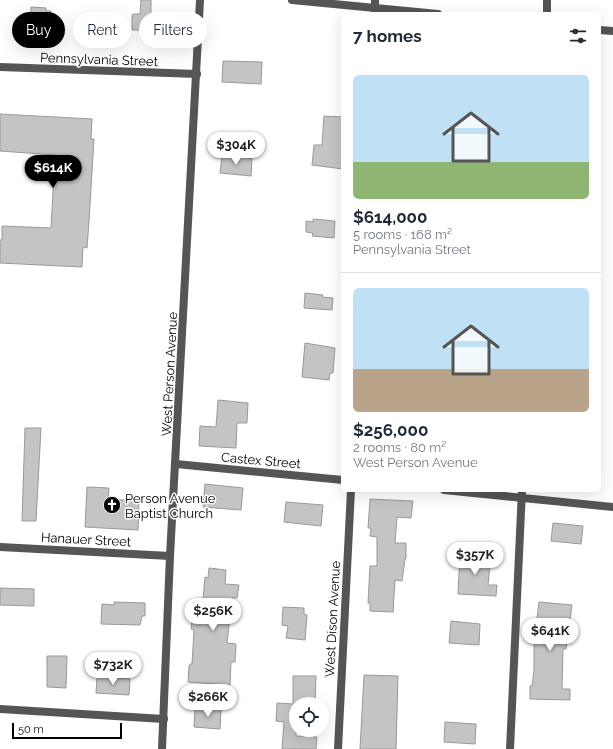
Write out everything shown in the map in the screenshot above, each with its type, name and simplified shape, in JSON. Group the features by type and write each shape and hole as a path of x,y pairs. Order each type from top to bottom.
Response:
{"street":[{"name":"West Person Avenue","path":"162,749 170,556 200,0"},
{"path":"292,0 420,12"},
{"path":"546,12 547,0"},
{"path":"601,30 613,31"},
{"name":"Pennsylvania Street","path":"0,67 197,74"},
{"name":"Castex Street","path":"176,464 341,480"},
{"name":"West Dison Avenue","path":"338,749 350,492"},
{"path":"483,492 522,494 613,507"},
{"path":"510,749 522,494"},
{"name":"Hanauer Street","path":"0,547 170,556"},
{"path":"0,709 164,719"}],"building":[{"path":"141,0 151,0 151,12 140,12"},
{"path":"31,7 46,8 46,11 51,11 51,12 31,12"},
{"path":"133,14 139,14 139,30 132,30"},
{"path":"223,61 262,62 261,84 222,82"},
{"path":"0,114 92,119 91,139 94,139 89,221 87,248 83,247 82,267 0,263 0,240 2,240 2,226 51,228 55,155 0,151"},
{"path":"324,116 341,117 341,169 312,165 314,145 322,145"},
{"path":"222,155 252,158 251,176 220,173"},
{"path":"313,219 335,221 334,238 312,236 313,233 306,232 306,221 313,222"},
{"path":"305,293 333,298 332,310 304,308"},
{"path":"305,343 335,348 333,373 330,373 329,380 302,377"},
{"path":"218,400 248,403 247,423 237,423 236,448 199,446 200,426 216,427"},
{"path":"25,428 41,428 36,521 22,521"},
{"path":"205,484 243,488 241,510 203,507"},
{"name":"Person Avenue Baptist Church","path":"87,487 109,488 108,499 139,501 138,530 85,527"},
{"path":"370,499 413,501 411,518 397,517 395,543 406,543 406,559 402,581 395,580 393,612 370,611 370,603 368,603 370,566 377,566 377,537 370,536 371,528 368,528"},
{"path":"286,502 323,505 321,526 284,522"},
{"path":"553,523 583,526 581,544 551,541"},
{"path":"460,553 491,556 488,585 497,585 496,596 458,594"},
{"path":"209,568 226,570 225,584 239,585 237,598 232,598 227,643 236,644 235,662 231,662 230,685 188,682 189,666 192,664 194,630 191,629 193,609 202,610 205,577 208,578"},
{"path":"0,588 34,589 34,606 0,605"},
{"path":"114,602 145,603 145,616 142,616 140,625 101,624 102,604 114,605"},
{"path":"539,602 572,605 566,649 563,649 562,689 570,689 570,700 530,699 530,686 532,686 534,670 534,645"},
{"path":"283,607 304,608 304,614 307,615 305,640 286,638 288,626 282,625"},
{"path":"451,621 480,624 479,645 449,643"},
{"path":"47,656 67,656 66,688 47,687"},
{"path":"364,675 398,676 396,749 360,749"},
{"path":"293,676 316,676 315,697 293,697"},
{"path":"97,677 130,679 129,695 96,693"},
{"path":"277,703 289,704 289,737 317,737 316,749 282,749 284,722 276,721"},
{"path":"195,708 221,710 220,729 194,727"},
{"path":"445,722 476,724 475,744 444,742"}],"place":[{"name":"Person Avenue Baptist Church","path":"112,505"}]}
